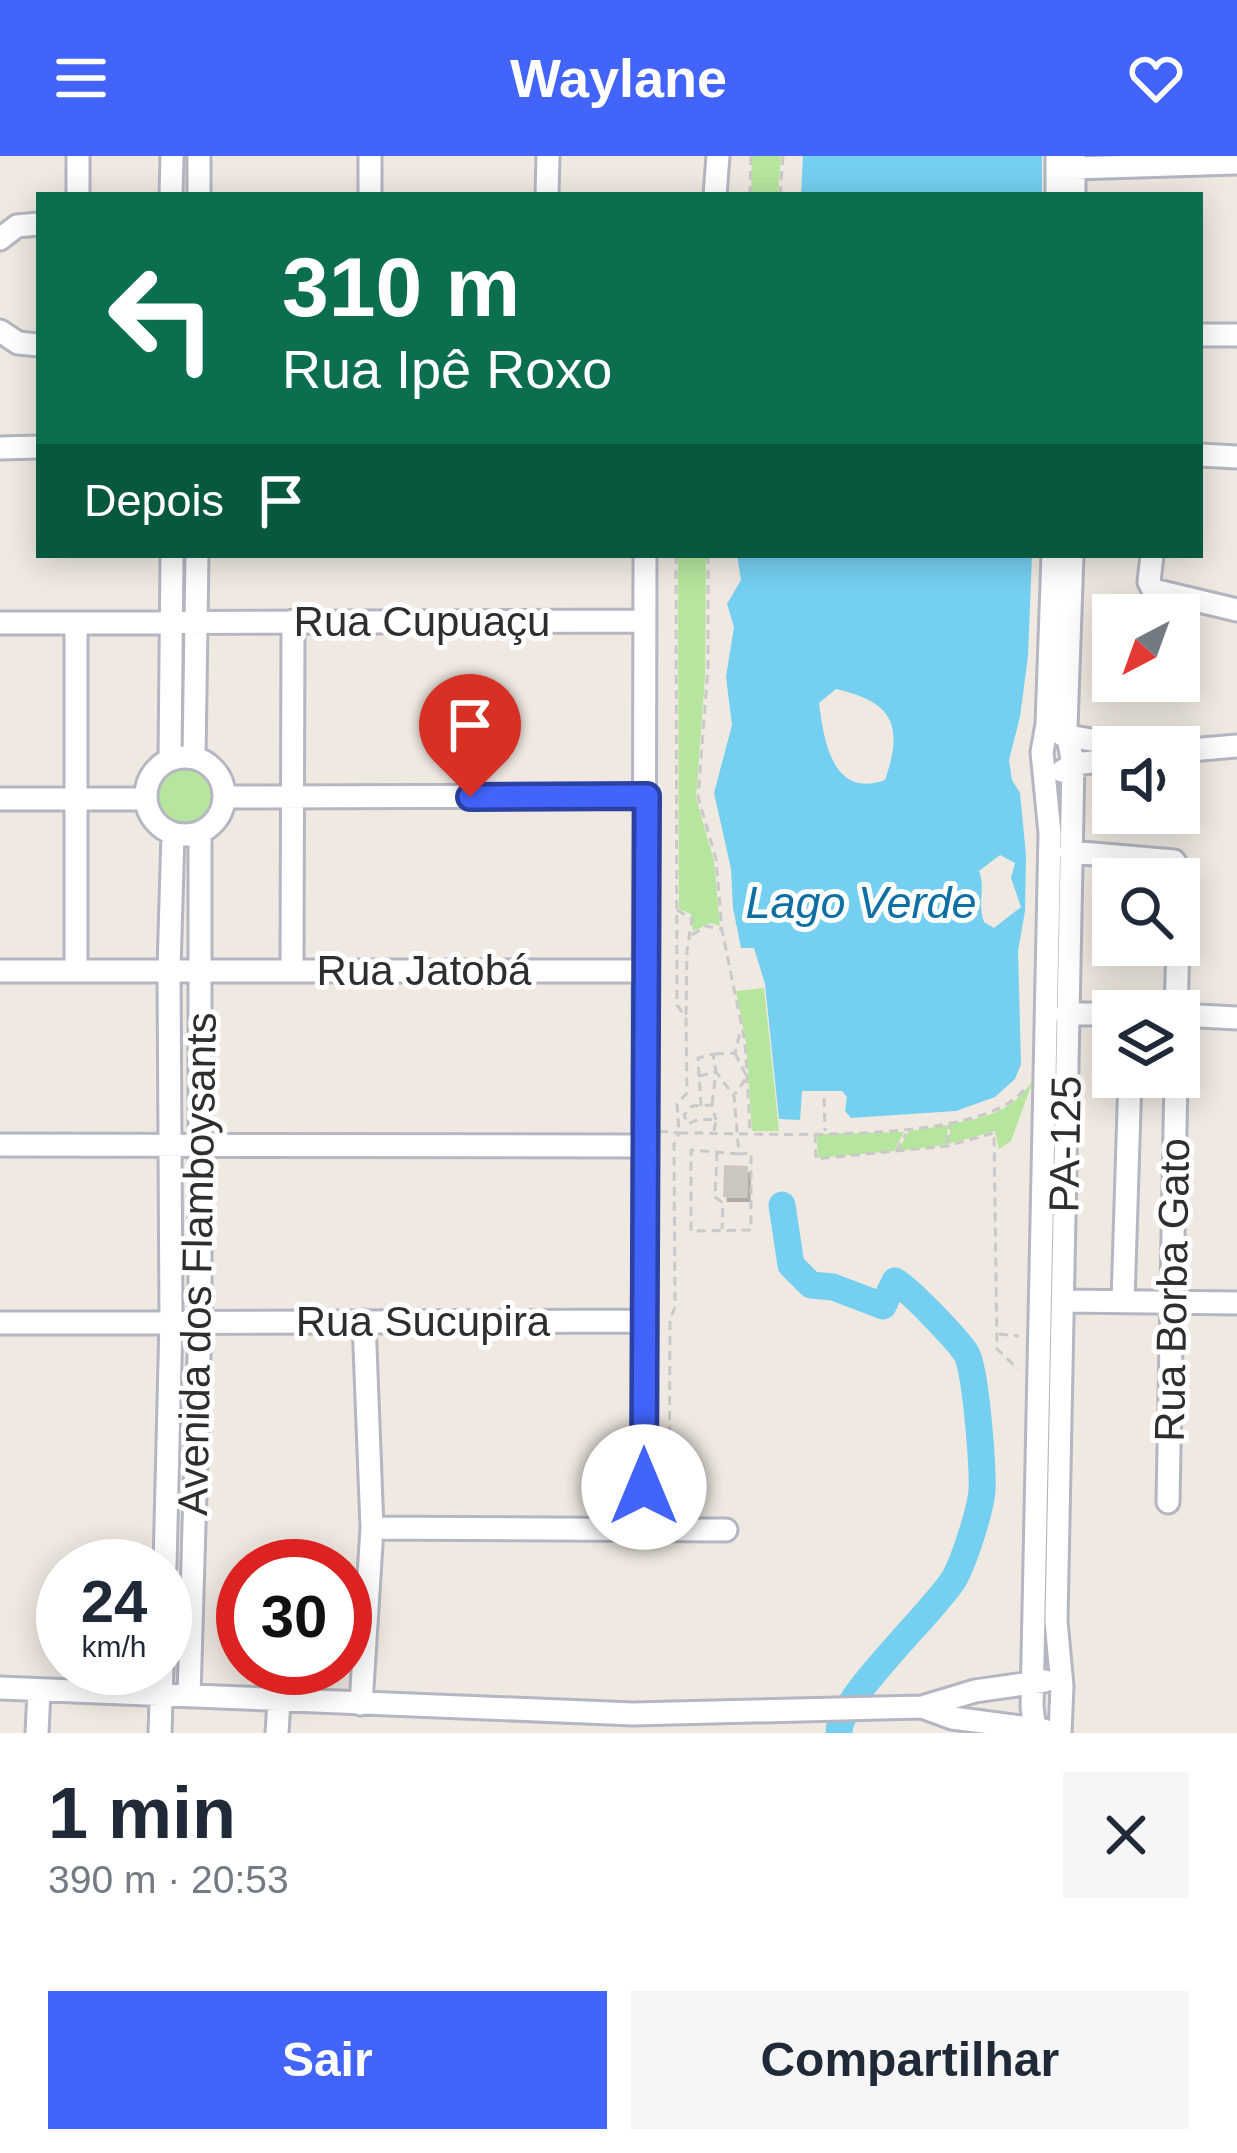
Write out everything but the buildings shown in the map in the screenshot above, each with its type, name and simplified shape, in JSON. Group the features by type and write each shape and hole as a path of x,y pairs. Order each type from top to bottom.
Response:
{"street":[{"path":"78,156 78,192"},
{"path":"171,192 172,156"},
{"path":"199,156 199,192"},
{"path":"370,156 370,192"},
{"path":"547,192 548,156"},
{"path":"715,192 718,156"},
{"path":"1068,160 1237,163"},
{"path":"1058,192 1068,160"},
{"path":"1068,160 1073,192"},
{"path":"0,239 17,226 36,224"},
{"path":"0,331 18,343 36,345"},
{"path":"1203,335 1237,335"},
{"path":"0,448 36,447"},
{"path":"1203,455 1237,457"},
{"path":"170,760 172,558"},
{"path":"194,758 197,558"},
{"path":"644,1529 645,558"},
{"name":"PA-125","path":"1034,1730 1050,833 1044,739 1053,558"},
{"name":"PA-125","path":"1061,1728 1056,1621 1073,764 1066,728 1072,558"},
{"path":"1152,558 1149,582 1153,590 1237,610"},
{"path":"0,622 172,621"},
{"name":"Rua Cupuaçu","path":"172,621 645,621"},
{"path":"292,970 293,621"},
{"path":"76,623 76,970"},
{"path":"1044,739 1058,734 1092,742"},
{"path":"1200,749 1237,746"},
{"path":"194,758 216,772 224,797 221,812 200,832 173,833 160,825 146,799 152,776 170,760 194,758"},
{"path":"1045,765 1058,771 1092,762"},
{"path":"224,797 647,796"},
{"path":"0,799 146,799"},
{"name":"Avenida dos Flamboysants","path":"189,1696 200,1321 200,832"},
{"name":"Avenida dos Flamboysants","path":"166,1539 173,833"},
{"path":"1070,852 1139,858"},
{"path":"0,971 170,969"},
{"name":"Rua Jatobá","path":"170,969 647,970"},
{"path":"1066,1015 1092,1014"},
{"path":"1200,1015 1237,1018"},
{"path":"1123,1301 1129,1098"},
{"name":"Rua Borba Gato","path":"1168,1502 1175,1098"},
{"path":"0,1145 644,1146"},
{"path":"1063,1301 1237,1304"},
{"path":"362,1704 372,1528 364,1321"},
{"name":"Rua Sucupira","path":"0,1322 645,1322"},
{"path":"372,1528 726,1530"},
{"path":"137,1695 362,1704 522,1723 633,1724 922,1707 975,1691 1048,1681 1062,1686"},
{"path":"0,1688 36,1691"},
{"path":"37,1733 39,1695"},
{"path":"160,1733 162,1696"},
{"path":"277,1733 278,1701"},
{"path":"400,1733 401,1707"},
{"path":"922,1707 952,1718 1034,1730 1061,1728"}],"path":[{"path":"750,192 751,156"},
{"path":"780,192 783,156"},
{"path":"676,558 677,1005 686,1018"},
{"path":"708,558 708,668 698,797 716,859 722,930 742,1027 750,1132"},
{"path":"669,1529 674,1144 679,1133 677,1104 687,1093 687,950 692,935 692,919 676,910"},
{"path":"692,935 706,926 722,930"},
{"path":"742,1027 735,1053 747,1077"},
{"path":"701,1106 698,1058 735,1053"},
{"path":"713,1054 713,1132"},
{"path":"698,1076 716,1072"},
{"path":"716,1072 734,1096 739,1154"},
{"path":"734,1096 747,1077"},
{"path":"679,1133 908,1130 993,1114 1019,1096"},
{"path":"824,1098 825,1132"},
{"path":"712,1106 692,1106 684,1114 688,1124 716,1120"},
{"path":"946,1146 950,1123"},
{"path":"895,1153 908,1130"},
{"path":"815,1133 816,1160 946,1146 994,1132 998,1149 997,1349 1025,1376"},
{"path":"691,1150 717,1152 752,1153 751,1230 691,1231 691,1150"},
{"path":"717,1152 715,1197 723,1203 722,1231"}],"green space":[{"path":"752,156 781,156 778,192 751,192"},
{"path":"678,558 706,558 705,677 696,798 714,861 720,926 711,923 693,931 691,914 679,909"},
{"path":"184,765 205,774 214,795 205,816 184,825 163,816 154,795 163,774"},
{"path":"764,988 779,1131 752,1131 746,1043 736,991"},
{"path":"1034,1078 1011,1141 999,1149 995,1131 948,1144 951,1124 999,1111"},
{"path":"948,1125 946,1145 898,1151 909,1131"},
{"path":"904,1132 894,1151 818,1158 817,1134"}],"water":[{"path":"803,156 1042,156 1042,192 801,192"},
{"name":"Lago Verde","path":"737,558 1032,558 1028,656 1009,760 1020,793 1026,855 1025,911 1018,951 1021,1064 1015,1079 995,1097 956,1111 851,1118 842,1091 802,1091 800,1120 779,1119 765,984 754,948 741,948 731,869 714,793 732,725 726,677 734,627 727,604 741,580","holes":["836,689 882,709 893,730 885,780 853,781 828,750 819,703","1000,855 1015,863 1011,878 1021,907 994,928 982,915 979,871"]}],"waterway":[{"path":"782,1205 791,1265 811,1285 833,1287 883,1306 895,1281 943,1326 970,1362 978,1419 982,1491 958,1571 853,1700 839,1733"}],"route":[{"path":"470,797 647,796 644,1487"}]}
